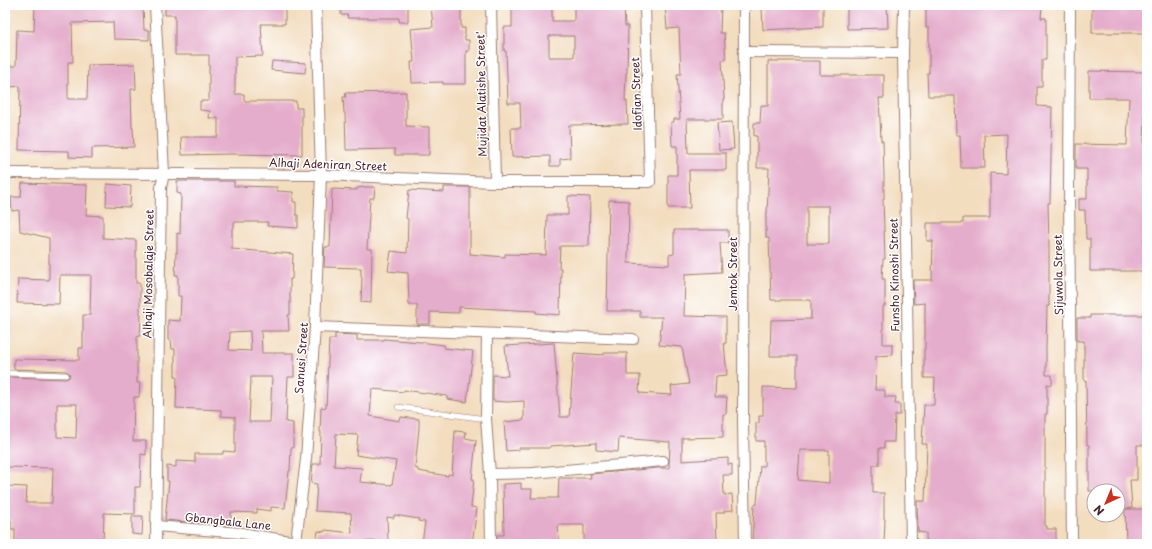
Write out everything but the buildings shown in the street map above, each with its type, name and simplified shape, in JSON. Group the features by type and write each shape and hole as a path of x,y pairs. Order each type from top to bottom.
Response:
{"street":[{"name":"Alhaji Mosobalaje Street","path":"155,5 164,173 161,188 156,544"},
{"name":"Sanusi Street","path":"296,542 306,459 315,327 321,175 316,5"},
{"name":"Mujidat Alatishe Street'","path":"492,5 495,182"},
{"name":"Idofian Street","path":"645,5 650,182"},
{"name":"Jemtok Street","path":"744,5 744,544"},
{"name":"Funsho Kinoshi Street","path":"904,5 903,53 911,544"},
{"name":"Sijuwola Street","path":"1070,5 1069,190 1072,544"},
{"path":"745,52 903,53"},
{"name":"Alhaji Adeniran Street","path":"5,173 321,175 495,182 650,182"},
{"path":"315,327 633,339"},
{"path":"487,334 486,419 490,474 491,544"},
{"path":"490,474 533,473 663,462"},
{"name":"Gbangbala Lane","path":"156,526 241,533 296,542"}],"lane":[{"path":"5,373 66,375"},
{"path":"398,407 486,419"}]}
